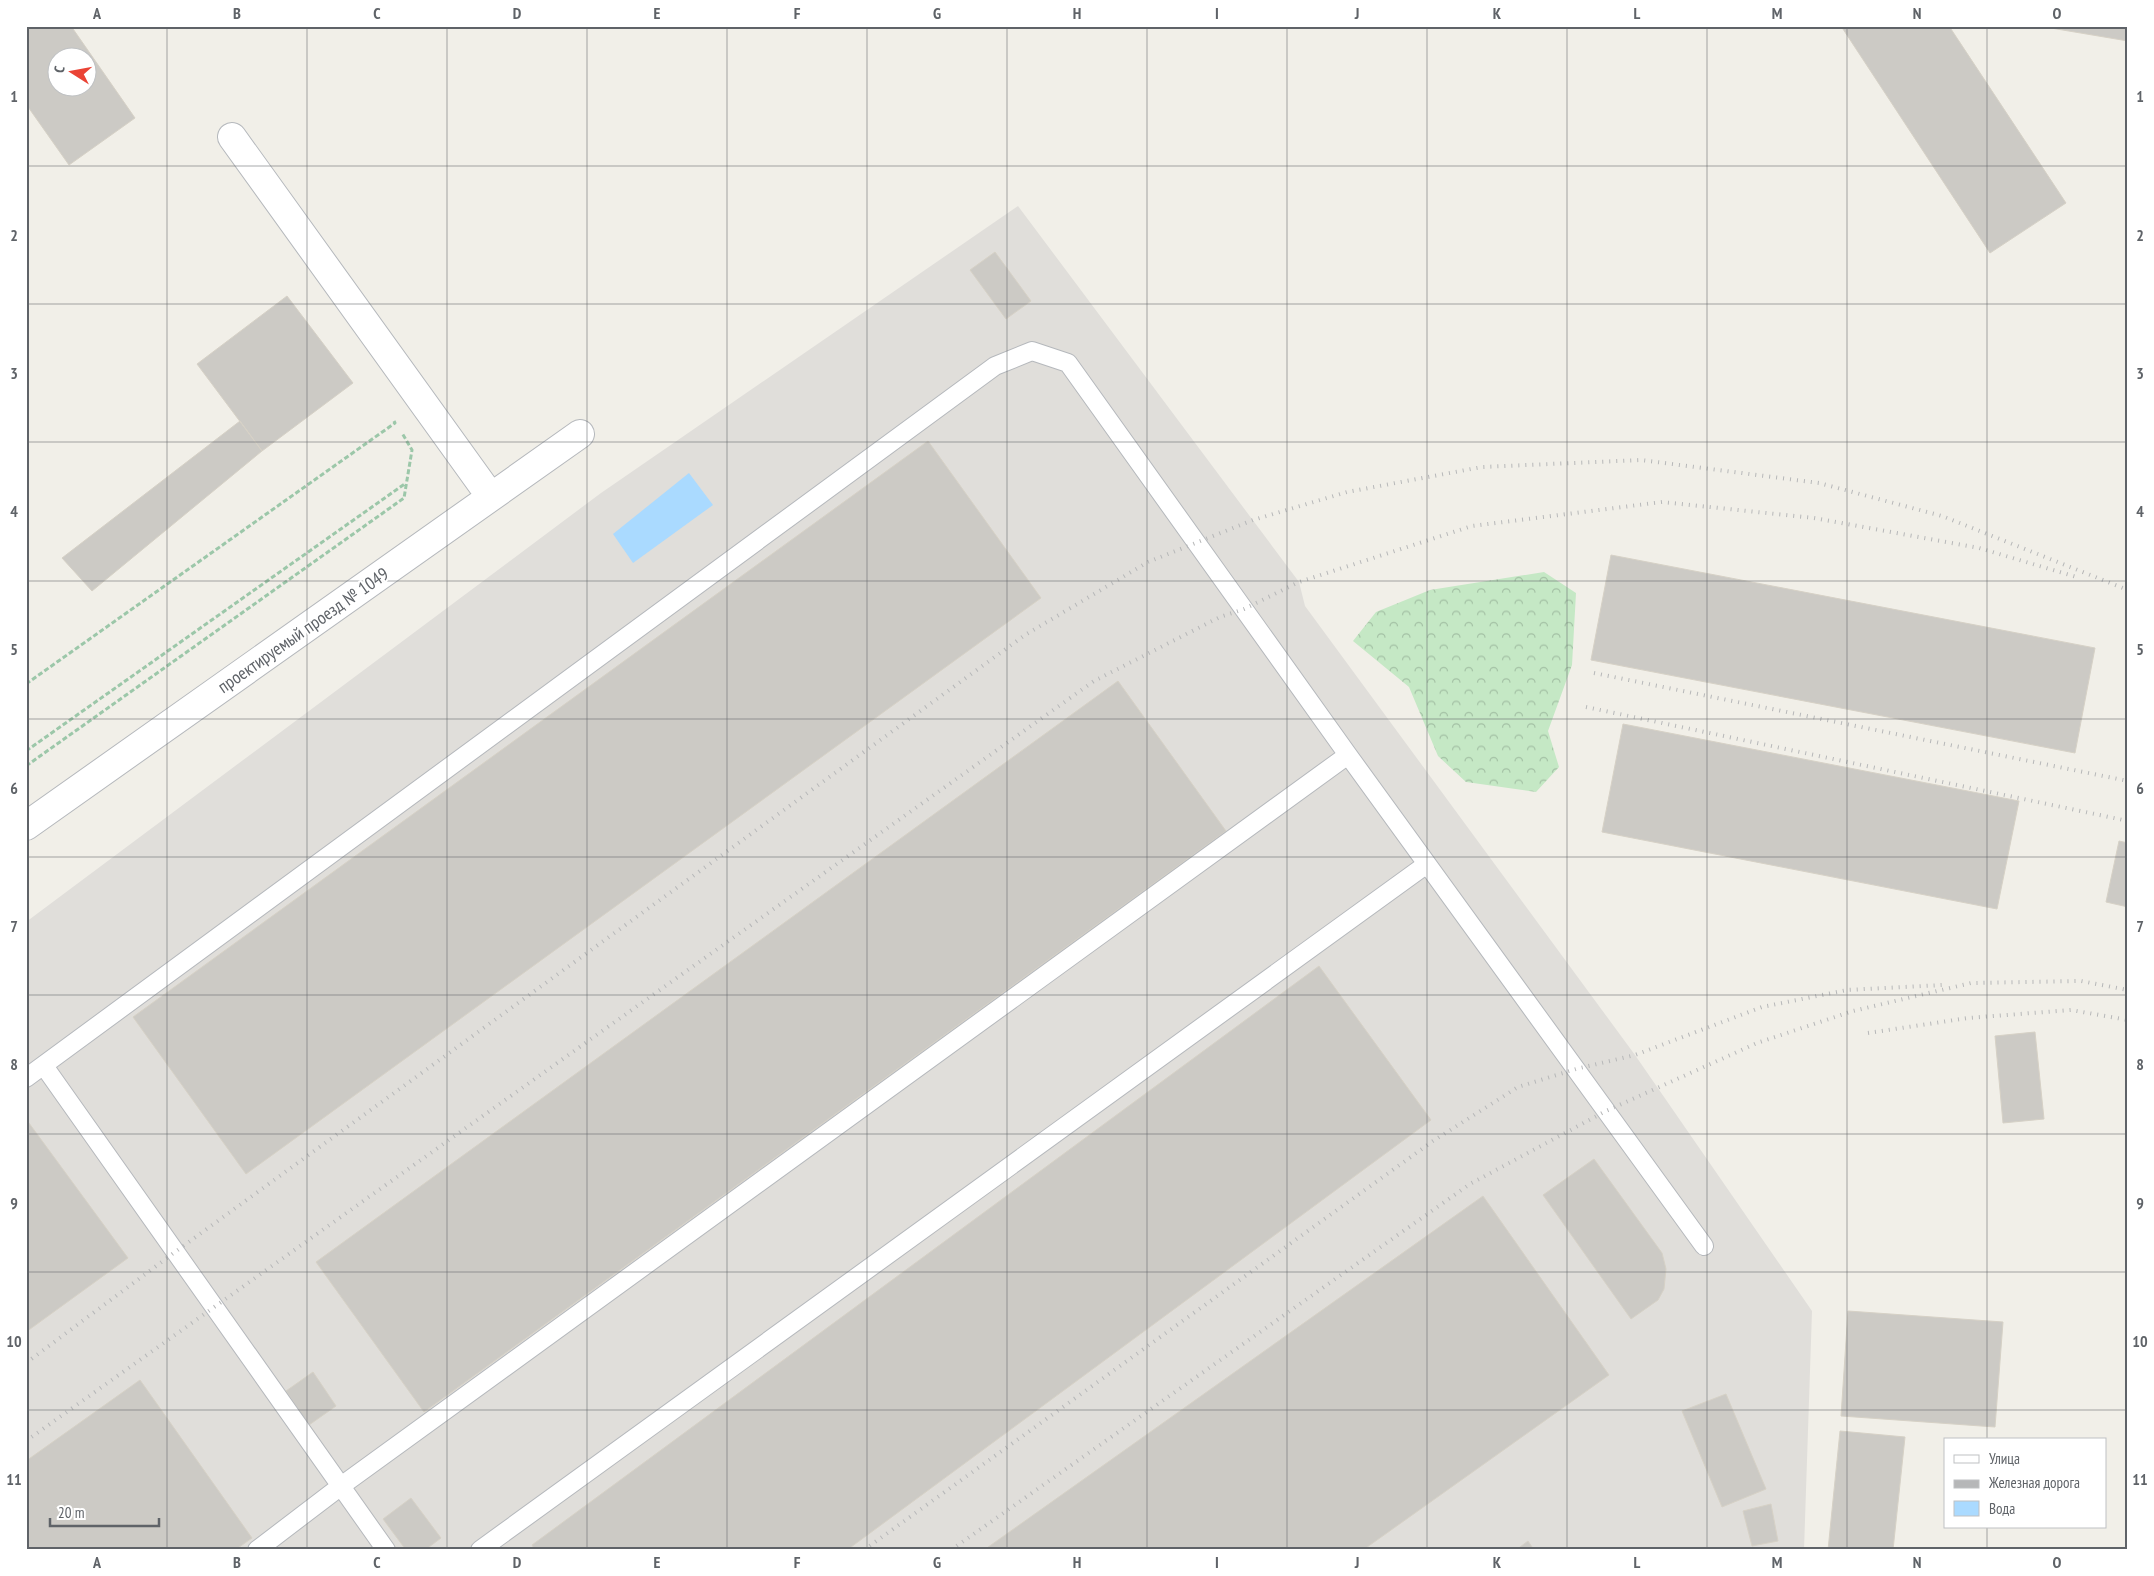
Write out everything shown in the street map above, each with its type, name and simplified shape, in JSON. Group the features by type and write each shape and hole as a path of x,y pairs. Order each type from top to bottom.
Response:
{"street":[{"path":"232,137 491,497"},
{"name":"проектируемый проезд № 1049","path":"26,826 580,434"}],"lane":[{"path":"26,1078 995,366 1032,351 1068,363 1348,755 1704,1246"},
{"path":"257,1550 341,1486 1348,755"},
{"path":"480,1550 1428,864"},
{"path":"44,1066 386,1550"}],"path":[{"path":"26,766 404,498 412,450 390,415"},
{"path":"26,684 396,423"},
{"path":"26,752 407,483"}],"shaded area":[{"path":"1018,206 1299,582 1305,606 1635,1055 1812,1311 1804,1550 26,1550 26,922 601,493"}],"green space":[{"path":"1544,572 1576,593 1572,665 1548,731 1559,767 1536,792 1466,782 1438,756 1409,687 1353,641 1376,612 1430,590"}],"water":[{"path":"689,473 713,505 633,563 613,534"}],"building":[{"path":"26,26 71,26 86,48 48,48 48,98 98,98 98,65 135,118 69,165 26,104"},
{"path":"1841,26 1949,26 2066,203 1990,253"},
{"path":"2039,26 2128,26 2128,41"},
{"path":"995,252 1031,301 1006,319 970,270"},
{"path":"287,296 353,383 262,451 197,364"},
{"path":"240,421 262,451 92,591 62,558"},
{"path":"928,441 1041,598 246,1174 133,1017"},
{"path":"1611,555 2095,648 2075,753 1591,660"},
{"path":"1118,681 1226,831 424,1412 316,1262"},
{"path":"1623,724 2019,801 1997,909 1602,832"},
{"path":"2119,841 2128,843 2128,907 2106,902"},
{"path":"1319,966 1431,1120 847,1550 535,1550 532,1545"},
{"path":"2035,1032 2044,1119 2003,1123 1995,1036"},
{"path":"26,1119 128,1258 26,1332"},
{"path":"1594,1159 1662,1253 1666,1269 1664,1289 1658,1300 1631,1319 1543,1195"},
{"path":"1483,1196 1609,1375 1363,1550 984,1550"},
{"path":"1848,1311 2003,1322 1995,1427 1841,1416"},
{"path":"313,1372 336,1406 309,1425 286,1391"},
{"path":"140,1380 252,1538 235,1550 26,1550 26,1461"},
{"path":"1726,1394 1766,1489 1722,1507 1682,1411"},
{"path":"1840,1431 1905,1437 1893,1550 1828,1550"},
{"path":"411,1498 441,1538 425,1550 406,1550 383,1519"},
{"path":"1771,1504 1778,1541 1752,1546 1743,1511"},
{"path":"1528,1541 1534,1550 1516,1550"}],"railway":[{"path":"26,1363 175,1252 1025,635 1148,562 1253,520 1347,492 1482,467 1641,460 1819,483 1942,516 2128,590"},
{"path":"26,1441 1094,681 1220,617 1244,609 1299,582 1472,526 1662,502 1814,518 1979,548 2080,578"},
{"path":"1594,673 2128,781"},
{"path":"1586,707 2128,821"},
{"path":"951,1550 1470,1184 1606,1111 1757,1043 1853,1011 1971,983 2081,981 2128,990"},
{"path":"864,1550 1433,1141 1518,1087 1576,1069 1635,1055 1762,1007 1847,990 1942,985"},
{"path":"1868,1033 1968,1018 2071,1010 2128,1020"}]}
